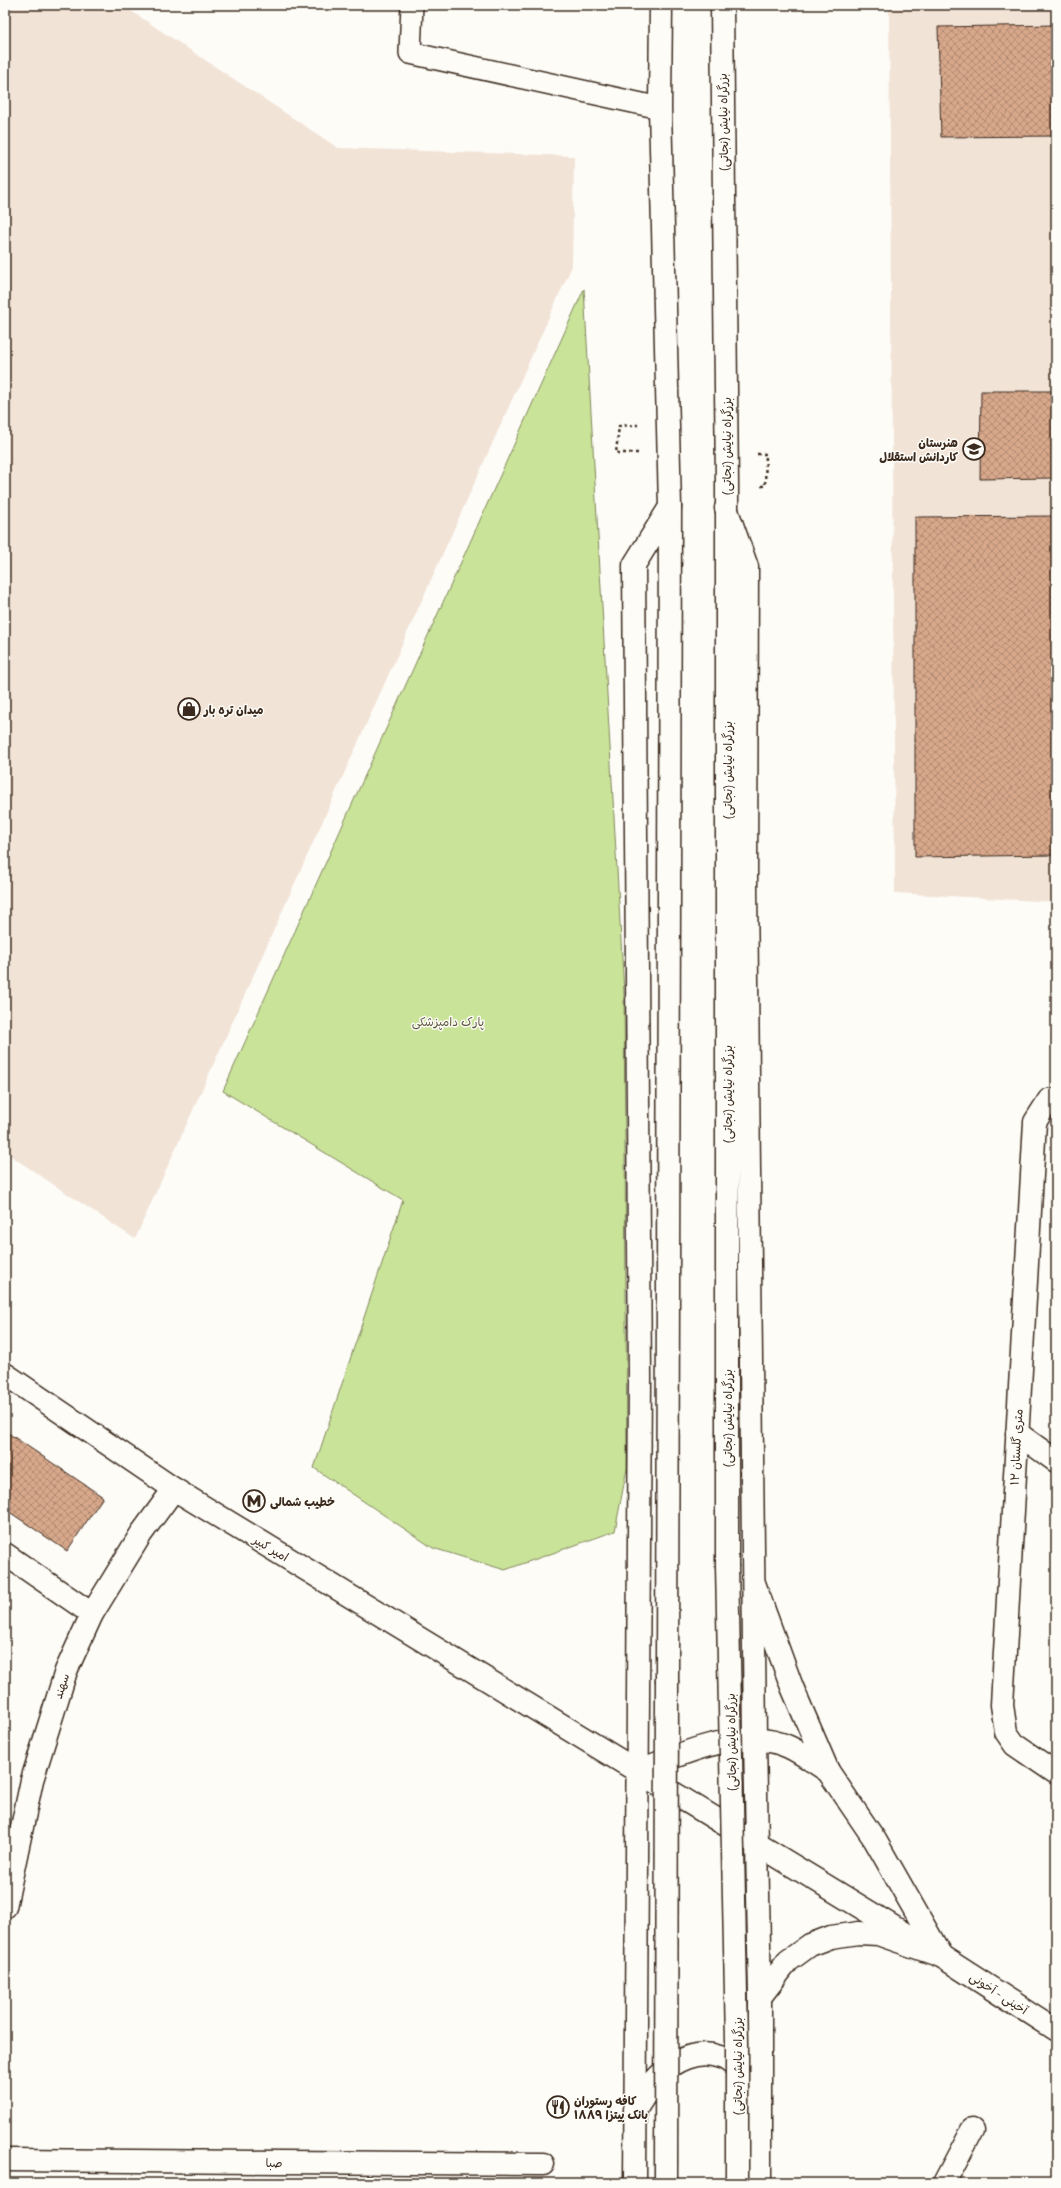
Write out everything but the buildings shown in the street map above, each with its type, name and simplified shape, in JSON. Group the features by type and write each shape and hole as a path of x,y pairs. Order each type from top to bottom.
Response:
{"main road":[{"path":"661,5 660,108 670,507 666,2183"},
{"name":"بزرگراه نیایش (نجاتی)","path":"722,5 726,508 728,1565 737,2034 737,2183"},
{"path":"635,2183 639,1771 640,1370 634,566 670,507"},
{"path":"726,508 747,567 746,894 754,1740 760,1997 760,2183"},
{"name":"۱۲ متری گلستان","path":"1053,1100 1035,1122 1002,1705 1006,1732 1016,1745 1056,1773"},
{"name":"امیر کبیر","path":"5,1374 174,1489 569,1731 639,1771 942,1956"},
{"path":"1017,1433 1056,1461"},
{"name":"سهند","path":"5,1907 32,1780 66,1671 92,1614 141,1534 174,1489"},
{"path":"5,1554 92,1614"},
{"path":"753,1580 792,1687 828,1771 875,1840 942,1956"},
{"path":"639,1771 680,1754 710,1745 737,1740 773,1742 789,1747 828,1771"},
{"path":"760,1997 788,1961 810,1945 831,1937 858,1932 878,1934 942,1956"},
{"name":"آخینی - آخونی","path":"942,1956 1056,2030"},
{"path":"635,2110 658,2077 678,2061 700,2054 721,2057 739,2070 760,2096"},
{"path":"944,2183 972,2130"},
{"name":"صبا","path":"5,2160 543,2164"}],"lane":[{"path":"412,5 410,53 660,108"}],"path":[{"path":"616,453 619,426"},
{"path":"765,486 766,454"}],"shaded area":[{"name":"میدان تره بار","path":"5,5 122,5 338,148 574,156 572,266 135,1239 5,1152"},
{"name":"هنرستان کاردانش استقلال","path":"889,5 1056,5 1056,902 895,893"}],"green space":[{"name":"پارک دامپزشکی","path":"584,289 624,993 627,1468 615,1531 505,1570 433,1548 314,1468 403,1200 223,1091"}],"place":[{"name":"هنرستان کاردانش استقلال","path":"974,449"},
{"name":"میدان تره بار","path":"189,709"},
{"name":"خطیب شمالی","path":"254,1501"},
{"name":"کافه رستوران بانک پیتزا ۱۸۸۹","path":"558,2107"}]}
